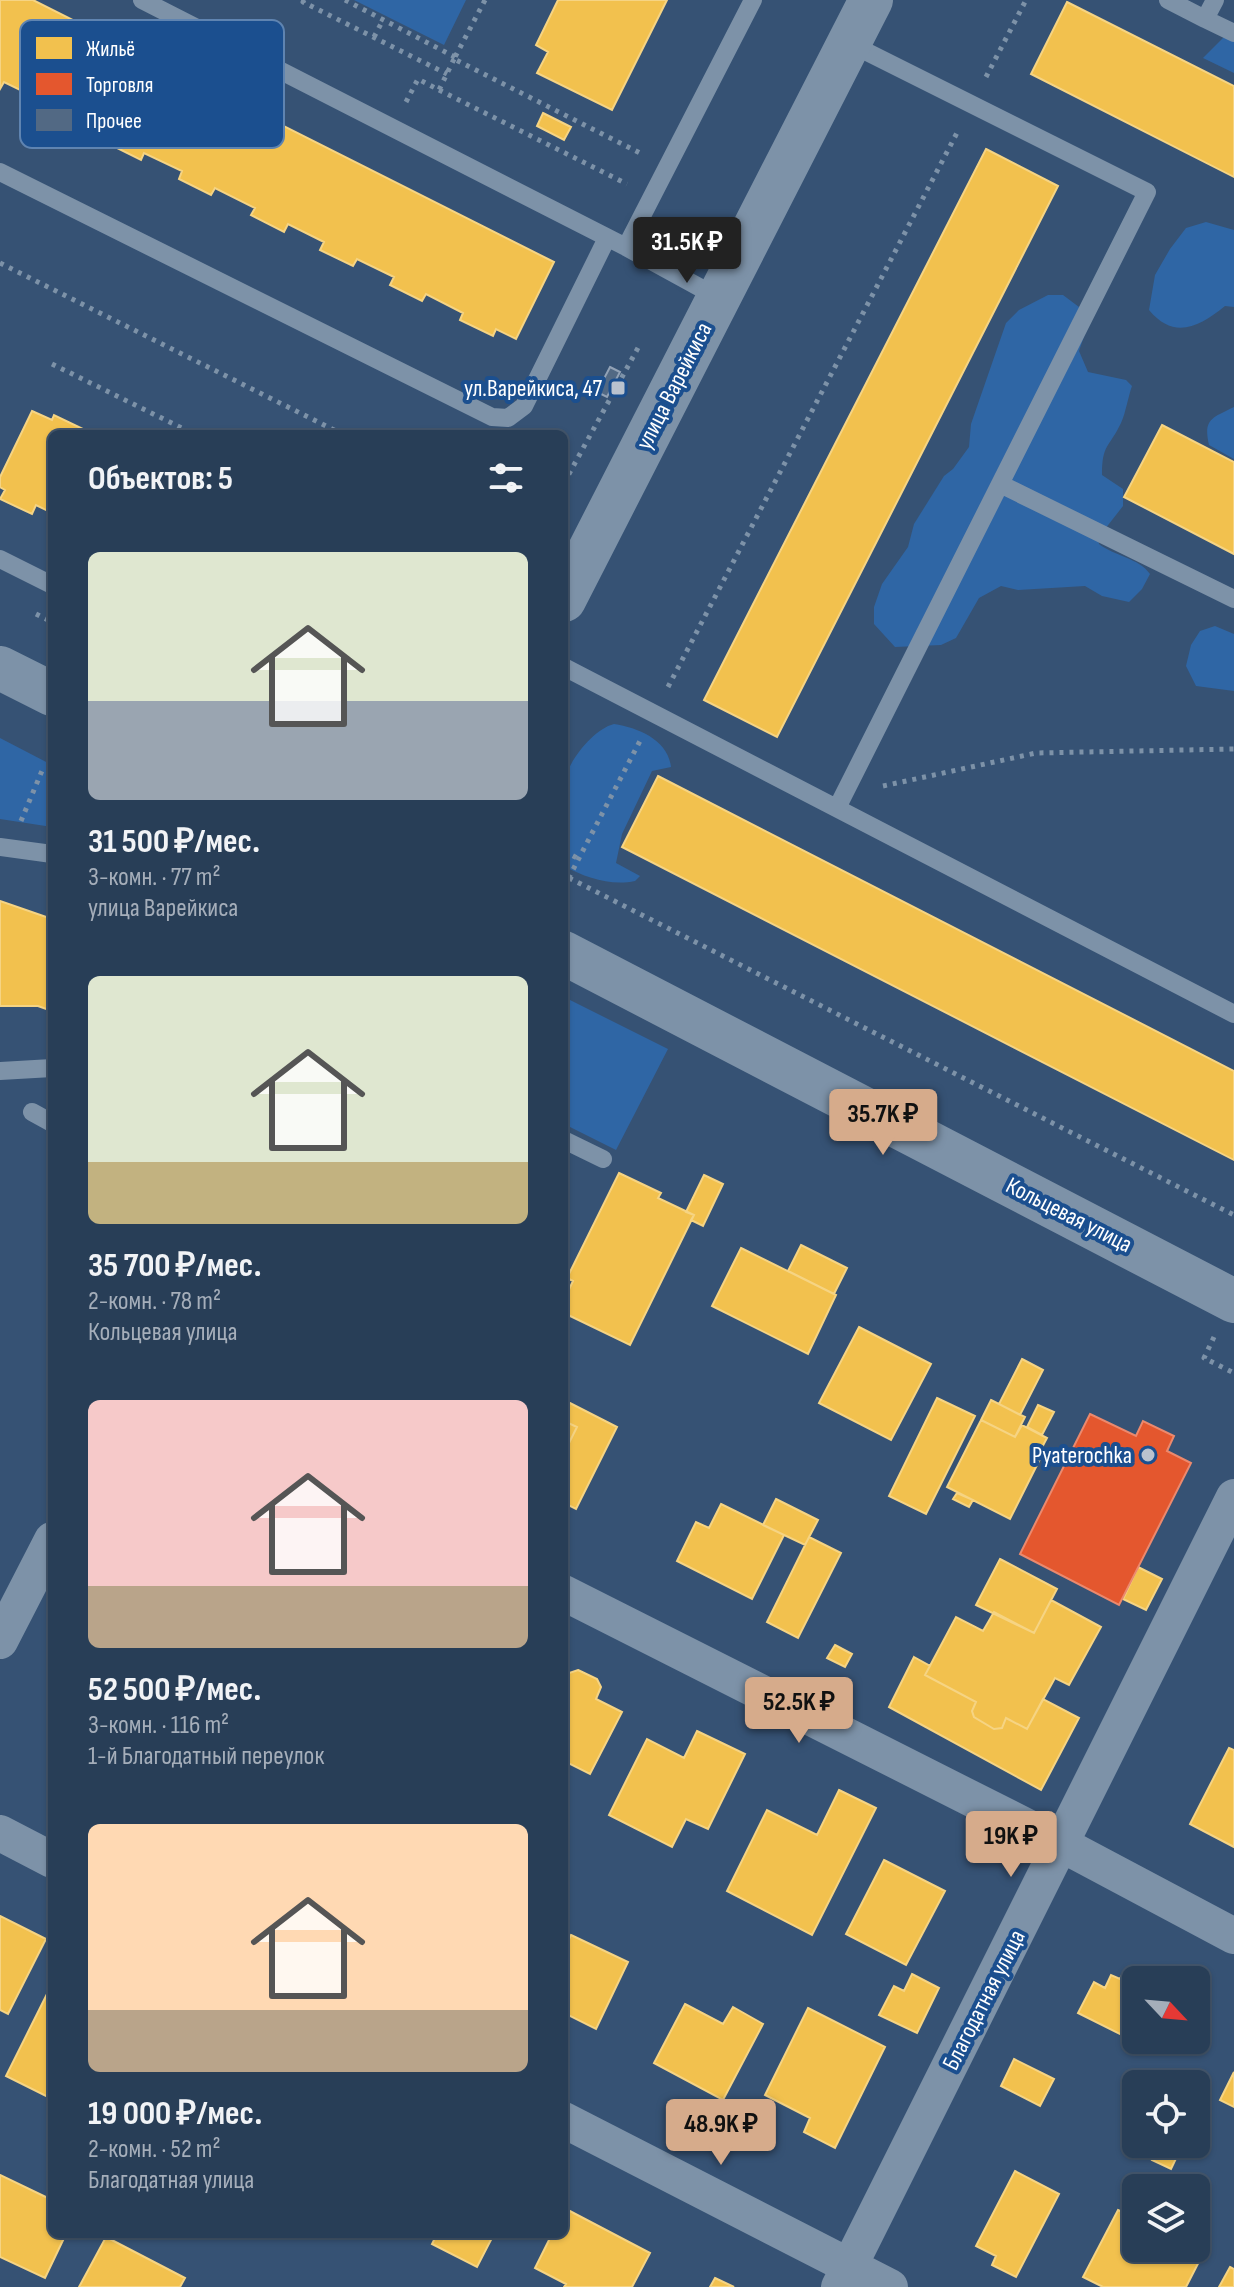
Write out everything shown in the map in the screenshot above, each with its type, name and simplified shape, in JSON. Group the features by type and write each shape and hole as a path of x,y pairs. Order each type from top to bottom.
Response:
{"street":[{"name":"улица Варейкиса","path":"568,592 871,0"},
{"path":"0,668 48,692"},
{"name":"Кольцевая улица","path":"568,955 1234,1301"},
{"name":"Благодатная улица","path":"845,2277 1234,1497"},
{"path":"0,1641 48,1548"},
{"path":"568,1595 1061,1844 1234,1936"},
{"path":"0,1833 48,1858"},
{"path":"568,2122 845,2277 890,2287"}],"lane":[{"path":"142,0 181,20"},
{"path":"626,247 753,0"},
{"path":"1168,0 1234,33"},
{"path":"1205,19 1215,0"},
{"path":"840,801 1147,192 849,43"},
{"path":"284,72 626,247 719,298"},
{"path":"0,172 492,417 508,418 524,406 607,238"},
{"path":"1000,484 1234,599"},
{"path":"0,559 48,583"},
{"path":"568,669 654,714 840,801 1234,1014"},
{"path":"0,847 48,853"},
{"path":"0,1071 48,1068"},
{"path":"32,1112 48,1121"},
{"path":"568,1142 603,1159"}],"path":[{"path":"304,0 447,74"},
{"path":"345,0 644,155 639,165"},
{"path":"439,90 485,0"},
{"path":"1026,0 569,878 1234,1215"},
{"path":"374,37 383,20"},
{"path":"393,128 418,79 629,185 634,175"},
{"path":"0,263 334,430"},
{"path":"568,476 639,346"},
{"path":"52,364 186,430"},
{"path":"840,801 1036,753 1234,749"},
{"path":"17,829 44,766"},
{"path":"568,853 579,859"}],"shaded area":[{"path":"354,0 466,0 444,45"},
{"path":"1234,27 1234,73 1203,58"},
{"path":"1206,222 1234,230 1234,307 1225,306 1206,320 1187,327 1168,325 1149,310 1155,275 1186,228"},
{"path":"1048,295 1063,295 1091,316 1079,351 1088,372 1126,380 1132,386 1123,419 1105,452 1102,465 1102,475 1123,489 1123,506 1098,538 1099,544 1140,564 1150,574 1142,589 1129,602 1102,596 1085,586 1018,590 1001,586 979,598 956,638 941,645 895,647 874,624 874,607 882,584 908,547 914,524 944,476 969,447 971,424 1006,323 1019,310"},
{"path":"1234,407 1234,459 1209,445 1207,430 1211,420"},
{"path":"1215,626 1234,634 1234,691 1196,686 1186,666 1191,645 1200,631"},
{"path":"614,724 651,737 664,749 671,767 652,771 622,834 616,863 640,876 635,881 599,880 568,868 568,771 584,745"},
{"path":"0,738 48,763 48,826 0,819"},
{"path":"568,999 668,1049 616,1150 568,1126"}],"building: Жильё":[{"path":"0,0 33,0 73,20 20,20 20,90 4,82 0,89"},
{"path":"558,0 667,0 612,110 537,73 548,52 536,45"},
{"path":"1067,2 1234,86 1234,177 1031,74"},
{"path":"543,113 571,127 564,140 537,126"},
{"path":"284,126 554,262 516,339 496,329 493,336 460,320 463,313 426,294 422,301 390,285 394,277 357,259 353,266 320,250 324,242 288,224 284,232 251,215 255,208 215,188 211,195 179,179 182,171 144,153 141,160 117,148 284,148"},
{"path":"986,149 1058,186 777,737 704,700"},
{"path":"32,411 52,420 54,415 85,430 48,430 48,511 36,505 32,514 0,499 5,490 0,487 0,477"},
{"path":"1162,425 1234,462 1234,554 1124,497"},
{"path":"658,776 1234,1071 1234,1160 622,847"},
{"path":"0,901 48,918 48,1010 38,1006 0,1006"},
{"path":"619,1173 661,1193 658,1198 694,1215 630,1345 568,1315 568,1292 573,1281 568,1276"},
{"path":"704,1175 723,1184 703,1226 691,1220 694,1215 686,1212"},
{"path":"801,1245 847,1268 834,1294 788,1271"},
{"path":"741,1248 836,1295 808,1354 712,1306"},
{"path":"859,1327 931,1364 891,1440 819,1403"},
{"path":"1022,1359 1043,1370 1020,1415 999,1404"},
{"path":"937,1398 975,1416 926,1514 889,1496"},
{"path":"991,1400 1025,1417 1015,1437 981,1420"},
{"path":"568,1402 617,1427 576,1509 568,1505 568,1445 577,1427 568,1423"},
{"path":"1038,1405 1054,1412 1042,1435 1027,1427"},
{"path":"981,1420 1015,1437 1022,1425 1047,1438 1038,1455 1041,1457 1010,1519 947,1487"},
{"path":"568,1423 577,1427 568,1445"},
{"path":"957,1493 973,1500 969,1507 953,1499"},
{"path":"776,1499 818,1520 805,1545 763,1525"},
{"path":"721,1504 784,1535 752,1599 677,1561 696,1522 709,1528"},
{"path":"809,1537 841,1553 798,1638 767,1622"},
{"path":"1000,1559 1057,1589 1034,1633 976,1605"},
{"path":"1138,1567 1162,1579 1146,1610 1123,1599"},
{"path":"1051,1600 1101,1627 1069,1685 1055,1678 1027,1729 1006,1718 1002,1728 994,1729 974,1717 972,1711 976,1702 925,1675 956,1617 983,1631 994,1612 1034,1633"},
{"path":"835,1645 852,1654 845,1667 827,1658"},
{"path":"914,1657 930,1666 925,1675 976,1702 972,1711 974,1717 994,1729 1002,1728 1006,1718 1027,1729 1043,1699 1079,1718 1041,1790 889,1707"},
{"path":"578,1670 597,1679 601,1687 596,1699 622,1712 590,1774 568,1763 569,1673"},
{"path":"697,1731 745,1754 708,1829 686,1819 672,1847 609,1815 647,1739 684,1758"},
{"path":"1229,1748 1234,1750 1234,1847 1190,1824"},
{"path":"839,1790 876,1808 812,1935 727,1891 767,1810 817,1835"},
{"path":"884,1860 945,1891 906,1965 846,1934"},
{"path":"0,1916 46,1939 8,2014 0,2010"},
{"path":"571,1935 628,1962 596,2029 568,2015 568,1941"},
{"path":"912,1974 939,1988 917,2033 879,2015 894,1986 904,1991"},
{"path":"1111,1975 1120,1979 1122,1975 1122,2035 1078,2013 1094,1982 1105,1988"},
{"path":"48,1992 48,2097 6,2076"},
{"path":"685,2004 723,2024 733,2007 763,2024 723,2100 654,2063"},
{"path":"808,2008 885,2047 835,2148 804,2132 810,2118 765,2095"},
{"path":"1014,2059 1054,2079 1040,2106 1001,2086"},
{"path":"1234,2072 1234,2107 1220,2100"},
{"path":"1153,2158 1176,2158 1171,2169"},
{"path":"1015,2171 1059,2194 1016,2277 992,2265 996,2256 976,2246"},
{"path":"0,2175 48,2198 48,2238 64,2238 45,2278 0,2257"},
{"path":"568,2210 650,2253 632,2287 564,2287 566,2284 535,2268 550,2238 568,2238"},
{"path":"1118,2210 1122,2212 1122,2262 1199,2262 1186,2287 1103,2287 1083,2277"},
{"path":"105,2238 185,2278 180,2287 79,2287"},
{"path":"435,2238 492,2238 477,2267 432,2244"},
{"path":"1230,2267 1234,2269 1234,2287 1219,2287"},
{"path":"715,2278 734,2287 710,2287"}],"building: Торговля":[{"path":"1090,1414 1136,1436 1143,1421 1174,1436 1167,1451 1191,1463 1119,1605 1020,1554"}],"building: Прочее":[{"path":"610,367 620,372 607,397 597,392"}],"place":[{"name":"ул.Варейкиса, 47","path":"618,388"},
{"name":"Pyaterochka","path":"1148,1455"}]}
